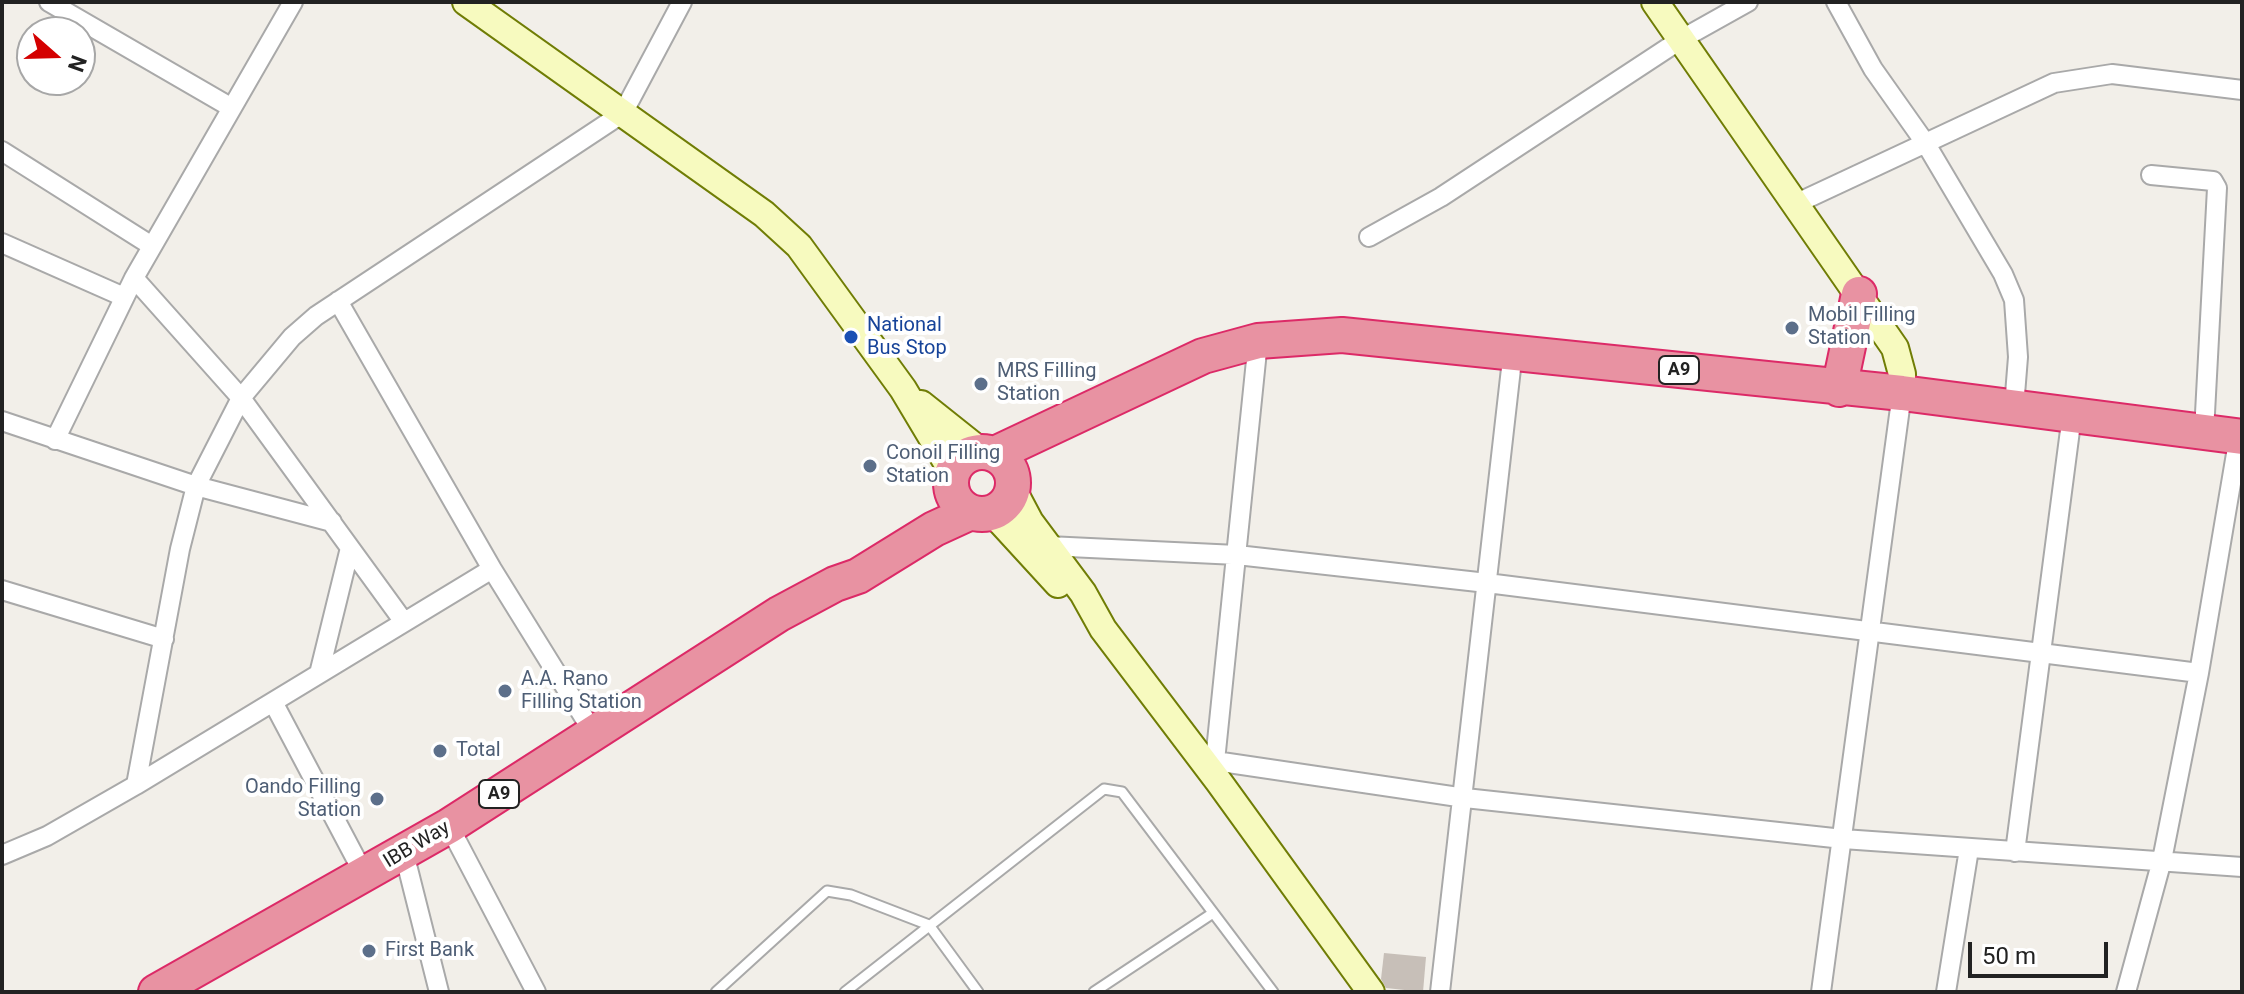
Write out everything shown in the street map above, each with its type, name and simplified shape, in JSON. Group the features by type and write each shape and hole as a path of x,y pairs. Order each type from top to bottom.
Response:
{"highway":[{"path":"1839,389 1859,294"},
{"name":"A9","path":"983,481 1126,394 1203,356 1258,341 1342,335 1513,351 1839,389 1902,393 2241,436"},
{"name":"IBB Way","path":"156,992 449,826 593,732 835,584 860,558 983,481"}],"street":[{"path":"49,2 232,108"},
{"path":"55,440 134,278 293,2"},
{"path":"466,2 764,214 799,246 903,389 983,481 1048,546 1083,593 1103,629 1217,772 1371,992"},
{"path":"136,785 180,549 196,486 241,398 292,337 338,301 623,113 682,2"},
{"path":"1655,2 1895,348 1902,374 1902,393 1821,992"},
{"path":"1369,237 1441,197 1680,40 1748,2"},
{"path":"1836,2 1873,69 1926,144 2014,300 2018,357 2014,407"},
{"path":"1793,205 2054,83 2112,74 2242,90"},
{"path":"2,151 152,246"},
{"path":"2151,175 2213,181 2217,188 2204,432"},
{"path":"2,243 124,297"},
{"path":"134,278 241,398 404,622"},
{"path":"338,301 492,569 593,732"},
{"path":"1217,772 1258,341"},
{"path":"1440,992 1465,798 1513,351"},
{"path":"2015,852 2072,415"},
{"path":"2,421 196,486 332,522"},
{"path":"2126,992 2162,860 2241,436"},
{"path":"983,481 1074,604 1103,629"},
{"path":"1048,546 1237,555 1487,583 1868,634 2199,673"},
{"path":"319,674 350,548"},
{"path":"2,855 47,836 136,785 492,569"},
{"path":"2,590 164,639"},
{"path":"273,702 365,876"},
{"path":"1217,772 1843,839 2242,867"},
{"path":"449,826 536,992"},
{"path":"1946,992 1969,849"},
{"path":"404,853 439,992"}],"lane":[{"path":"845,992 1104,789 1122,792 1273,992"},
{"path":"716,992 827,891 851,895 929,925 978,992"},
{"path":"1094,992 1213,913"}],"building":[{"path":"1384,953 1426,957 1423,992 1386,988 1381,979"}],"place":[{"name":"Mobil Filling Station","path":"1792,328"},
{"name":"National Bus Stop","path":"851,337"},
{"name":"MRS Filling Station","path":"981,384"},
{"name":"Conoil Filling Station","path":"870,466"},
{"name":"A.A. Rano Filling Station","path":"505,691"},
{"name":"Total","path":"440,751"},
{"name":"Oando Filling Station","path":"377,799"},
{"name":"First Bank","path":"369,951"}]}
